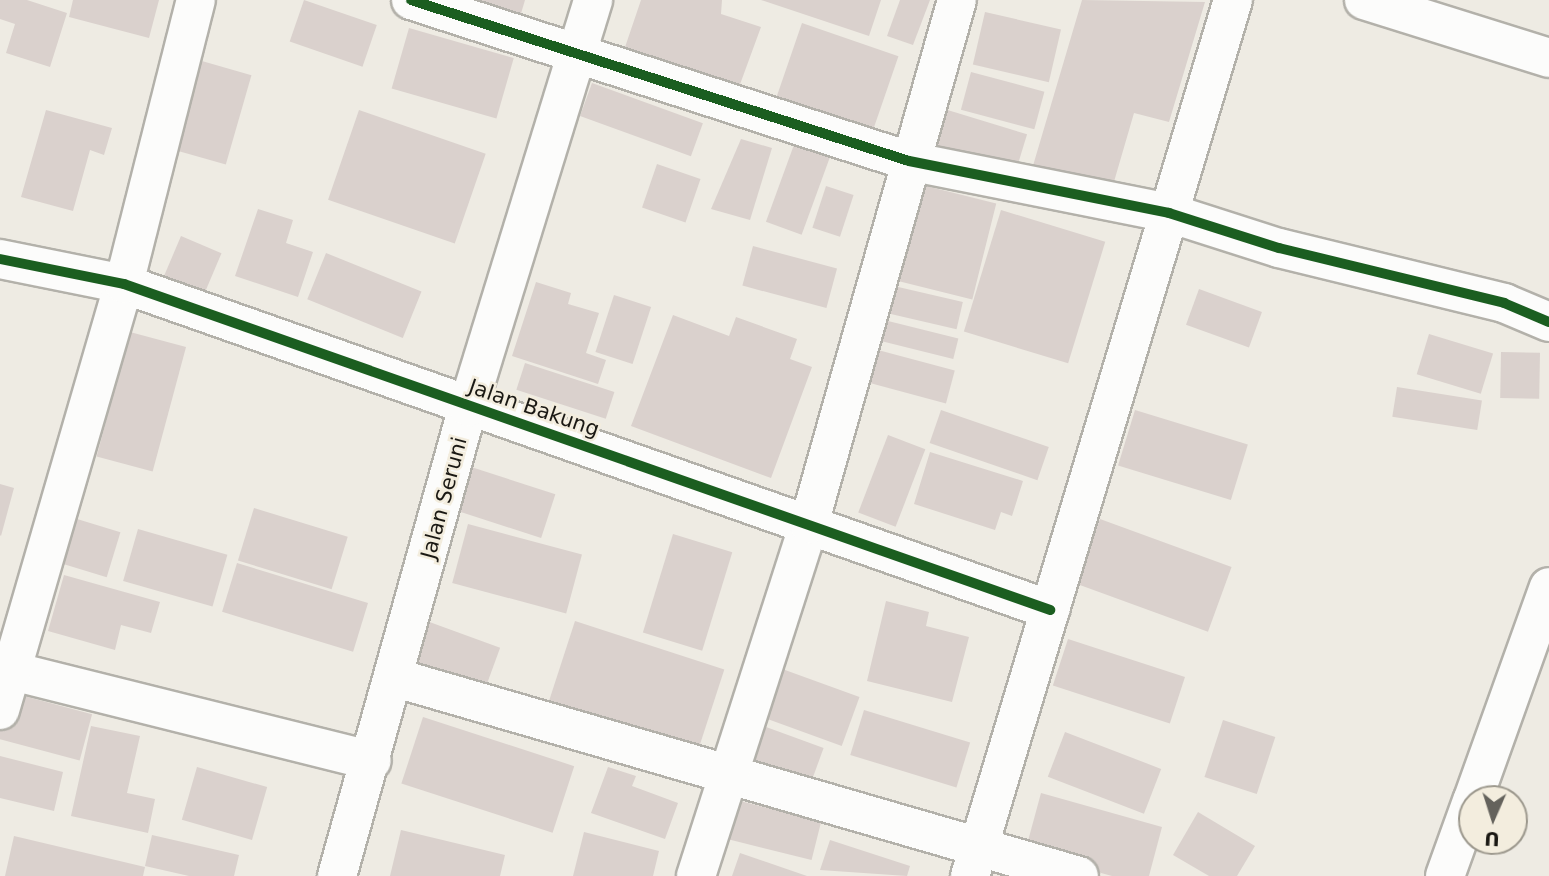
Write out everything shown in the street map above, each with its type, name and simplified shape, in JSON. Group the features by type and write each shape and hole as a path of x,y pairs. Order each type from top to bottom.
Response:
{"street":[{"path":"0,710 6,670 124,284 196,0"},
{"path":"411,0 909,161 1169,213 1279,248 1504,303 1549,322"},
{"name":"Jalan Seruni","path":"337,876 396,678 468,407 579,54 593,0"},
{"path":"696,876 726,772 809,524 909,161 957,0"},
{"path":"974,860 1233,0"},
{"path":"1364,0 1549,58"},
{"name":"Jalan Bakung","path":"0,259 124,284 1050,610"},
{"path":"1477,785 1549,587"},
{"path":"6,670 372,761"},
{"path":"396,678 726,772 974,860 1079,876"},
{"path":"1445,876 1458,839"}],"building":[{"path":"0,0 27,0 67,13 50,67 6,53 15,24 0,19"},
{"path":"73,0 159,0 149,38 69,17"},
{"path":"304,0 377,25 362,67 290,42"},
{"path":"426,0 525,0 517,27"},
{"path":"641,0 722,0 721,14 761,27 735,98 621,59"},
{"path":"761,0 881,0 869,36"},
{"path":"900,0 930,0 913,45 887,36"},
{"path":"1082,0 1205,2 1169,122 1134,113 1111,192 1032,169"},
{"path":"985,12 1061,30 1049,82 973,65"},
{"path":"802,23 898,56 870,139 773,106"},
{"path":"409,28 514,58 496,119 392,89"},
{"path":"188,57 251,75 226,165 162,146"},
{"path":"971,72 1044,92 1034,129 961,110"},
{"path":"592,83 703,123 691,156 580,116"},
{"path":"941,108 1027,134 1014,177 928,151"},
{"path":"46,110 112,128 104,155 90,150 73,211 21,197"},
{"path":"359,110 486,154 455,243 328,200"},
{"path":"741,139 772,148 750,220 711,209"},
{"path":"795,142 831,155 802,235 766,222"},
{"path":"657,164 700,179 686,222 642,207"},
{"path":"906,181 996,203 972,300 882,277"},
{"path":"826,186 854,195 840,237 812,228"},
{"path":"258,209 293,220 286,243 313,252 298,297 235,276"},
{"path":"1001,210 1105,242 1068,363 964,331"},
{"path":"181,236 222,253 204,294 164,277"},
{"path":"753,246 837,269 826,308 742,286"},
{"path":"326,253 421,292 403,338 307,299"},
{"path":"536,282 571,293 568,304 599,313 586,353 606,360 598,384 512,356"},
{"path":"881,283 963,302 957,329 875,310"},
{"path":"1199,289 1262,312 1249,348 1186,325"},
{"path":"614,295 651,307 633,364 595,352"},
{"path":"673,315 729,336 736,317 797,339 790,359 812,367 771,478 631,426"},
{"path":"872,317 958,339 953,359 867,337"},
{"path":"130,332 186,347 153,472 97,457"},
{"path":"1429,334 1493,354 1481,394 1417,374"},
{"path":"863,346 955,371 946,403 854,379"},
{"path":"1501,352 1540,353 1539,399 1500,398"},
{"path":"525,363 614,392 606,419 516,390"},
{"path":"1397,387 1482,400 1477,430 1392,417"},
{"path":"941,410 1049,447 1037,480 930,443"},
{"path":"1135,410 1248,444 1231,500 1118,465"},
{"path":"888,435 925,449 896,527 858,512"},
{"path":"930,452 1023,481 1012,516 1001,512 995,530 914,504"},
{"path":"465,465 555,494 541,538 451,509"},
{"path":"0,484 14,488 1,536 0,535"},
{"path":"254,508 348,537 332,589 238,561"},
{"path":"64,515 120,532 107,577 50,560"},
{"path":"1100,519 1232,567 1208,632 1076,584"},
{"path":"468,524 582,555 566,613 452,583"},
{"path":"138,529 227,555 213,607 123,581"},
{"path":"673,534 732,552 702,651 643,632"},
{"path":"237,563 368,603 353,652 222,612"},
{"path":"64,575 160,602 151,633 121,625 115,650 48,631"},
{"path":"886,601 929,612 926,626 969,637 952,702 867,681"},
{"path":"424,620 500,648 482,698 406,670"},
{"path":"575,621 724,670 696,757 547,708"},
{"path":"1068,639 1185,677 1170,724 1053,686"},
{"path":"774,666 860,697 842,746 756,715"},
{"path":"9,692 92,714 80,761 0,739 0,726"},
{"path":"864,710 970,742 956,787 850,755"},
{"path":"423,717 574,766 553,833 401,784"},
{"path":"1223,720 1275,737 1257,794 1204,777"},
{"path":"755,723 824,748 808,790 740,765"},
{"path":"91,726 140,736 127,793 155,799 148,833 71,816"},
{"path":"1065,732 1161,769 1144,814 1048,777"},
{"path":"0,756 63,772 54,811 0,798"},
{"path":"197,767 267,787 252,840 182,820"},
{"path":"608,767 636,776 632,786 678,803 665,839 591,813"},
{"path":"1041,793 1162,827 1149,876 1112,876 1025,852"},
{"path":"732,799 821,821 812,860 722,838"},
{"path":"1198,812 1255,846 1237,876 1209,876 1173,855"},
{"path":"401,830 505,855 500,876 390,876"},
{"path":"584,832 659,851 653,876 573,876"},
{"path":"152,835 239,855 234,876 189,876 145,866"},
{"path":"14,836 145,867 143,876 5,876"},
{"path":"830,840 910,866 907,876 820,870"},
{"path":"740,853 807,876 732,876"}],"cycle path":[{"path":"411,0 909,161 1169,213 1279,248 1504,303 1549,322"},
{"path":"0,259 124,284 1050,610"}]}
